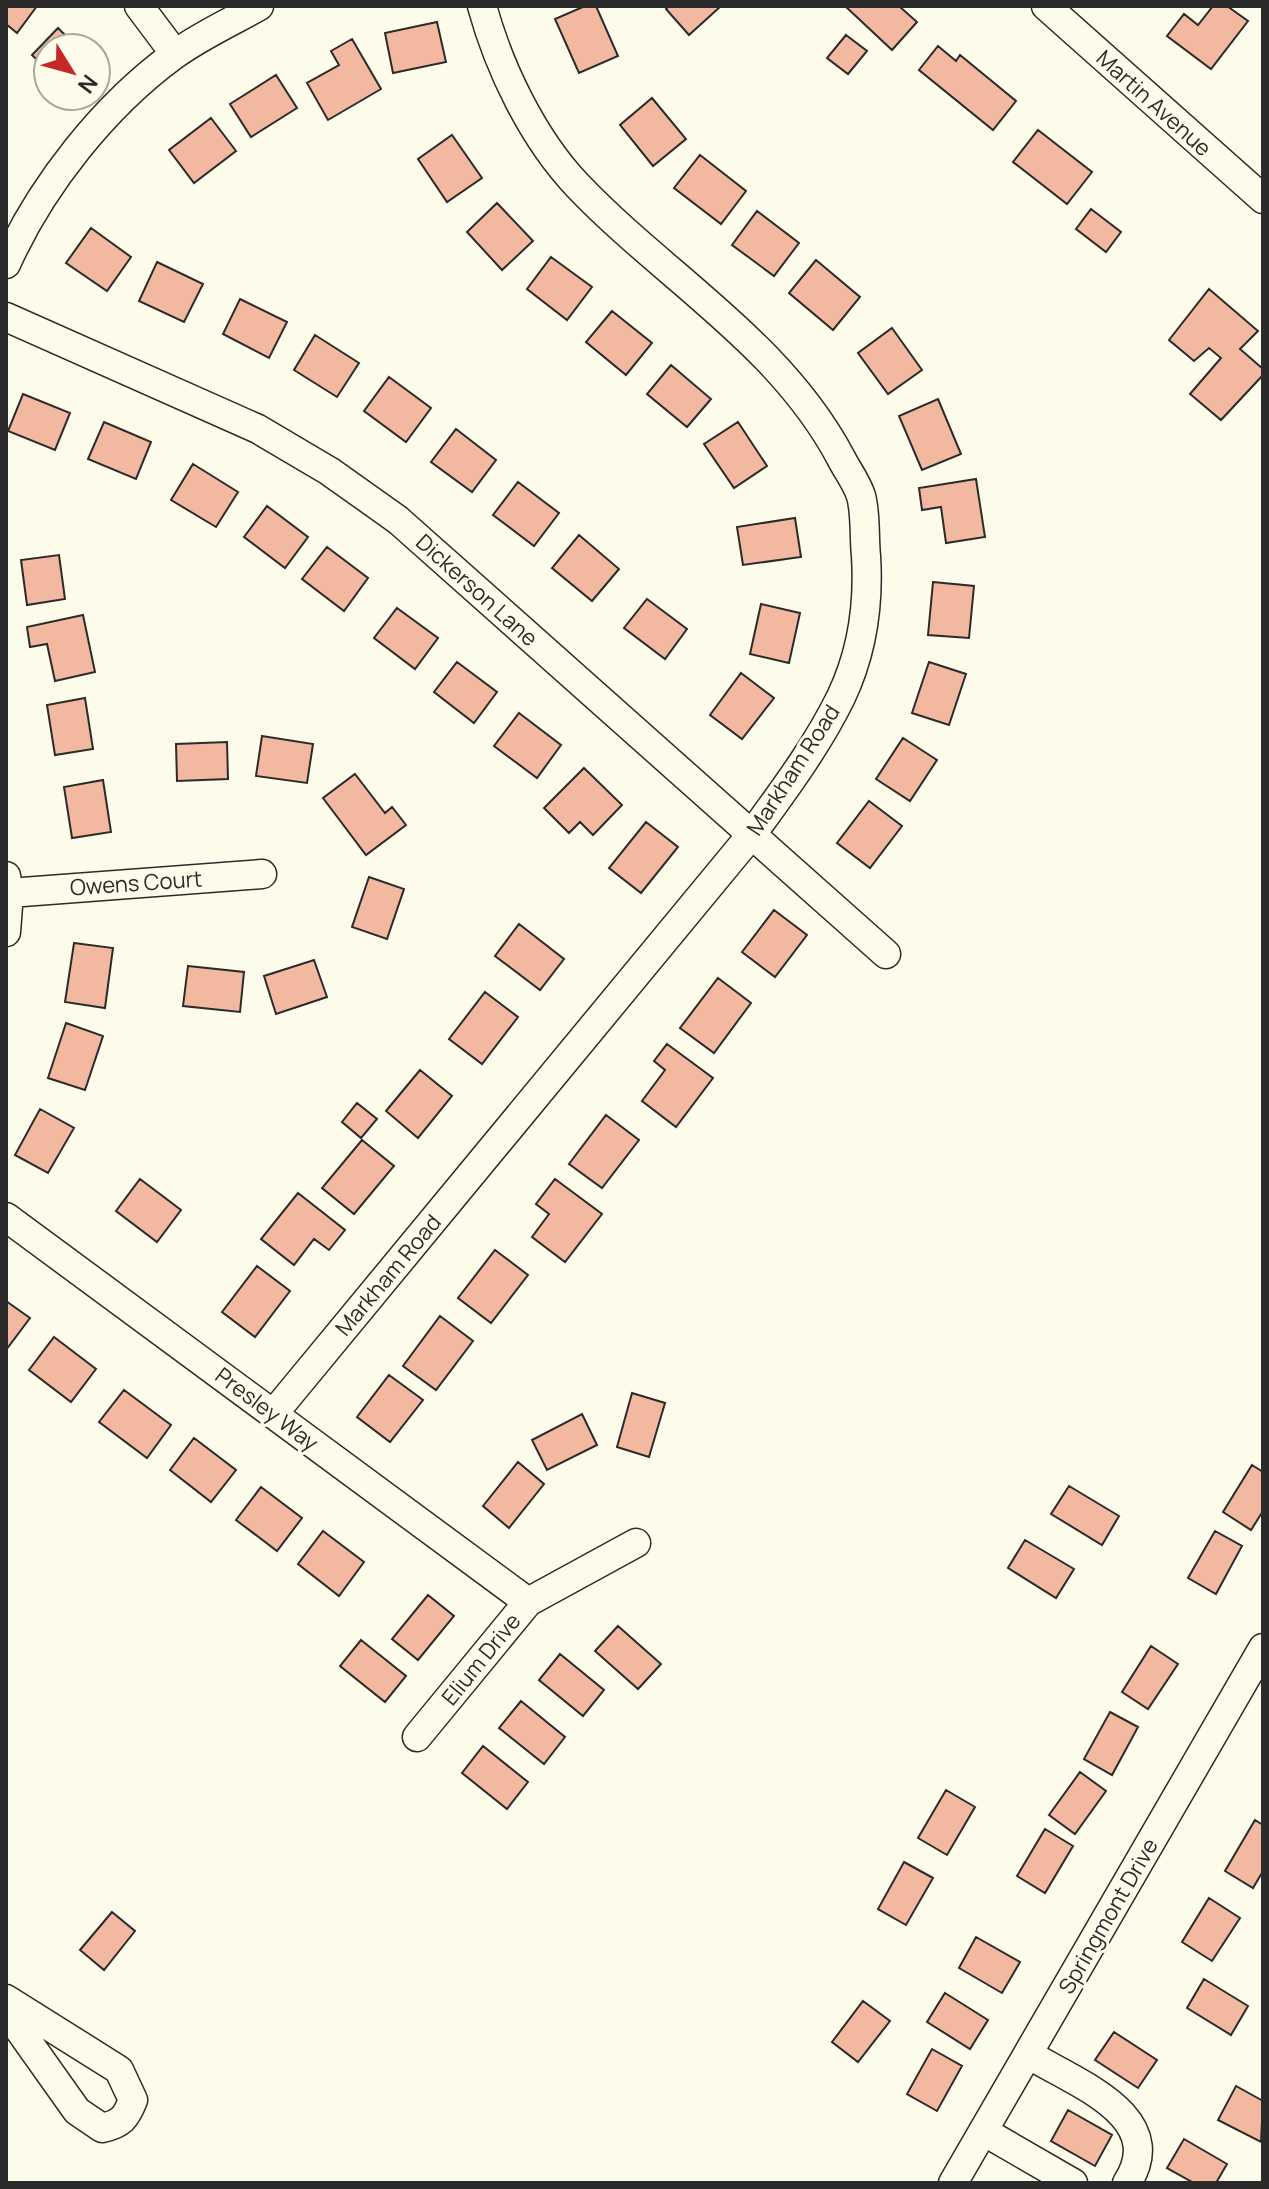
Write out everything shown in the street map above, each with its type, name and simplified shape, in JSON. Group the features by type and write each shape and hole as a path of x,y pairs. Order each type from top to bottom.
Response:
{"street":[{"path":"139,6 175,54"},
{"path":"6,264 42,198 126,94 175,54 259,6"},
{"name":"Markham Road","path":"274,1413 752,834 814,747 842,695 865,627 867,569 861,497 823,424 785,375 576,184 526,113 493,47 482,6"},
{"name":"Martin Avenue","path":"1046,6 1263,199"},
{"name":"Dickerson Lane","path":"6,317 258,429 329,471 398,520 886,954"},
{"name":"Owens Court","path":"8,884 262,874"},
{"path":"6,932 8,884"},
{"name":"Presley Way","path":"6,1217 528,1602"},
{"name":"Elium Drive","path":"417,1737 528,1602 636,1543"},
{"name":"Springmont Drive","path":"953,2183 1263,1648"},
{"path":"6,1999 119,2070 133,2100 127,2117 116,2125 102,2128 77,2111 6,2011"},
{"path":"1028,2054 1122,2112 1136,2130 1141,2149 1138,2166 1127,2183"},
{"path":"983,2131 1073,2183"}],"building":[{"path":"6,6 37,6 17,33 6,24"},
{"path":"585,6 596,6 618,56 579,73 555,19"},
{"path":"669,6 721,6 689,35 666,9"},
{"path":"845,6 899,6 917,22 892,50"},
{"path":"1213,6 1227,6 1248,21 1211,69 1167,36 1184,14 1198,25"},
{"path":"437,22 446,62 393,73 385,33"},
{"path":"846,35 867,51 848,74 827,58"},
{"path":"352,39 381,89 328,120 307,83 339,65 331,51"},
{"path":"938,46 956,61 960,55 1016,101 993,130 919,70"},
{"path":"276,75 297,108 251,137 230,104"},
{"path":"652,98 686,139 653,166 620,125"},
{"path":"211,118 236,151 194,183 169,150"},
{"path":"1038,130 1092,172 1067,204 1013,162"},
{"path":"452,135 482,178 447,202 418,159"},
{"path":"700,155 746,191 721,224 674,188"},
{"path":"497,203 533,241 502,270 467,232"},
{"path":"1091,209 1121,232 1106,252 1076,229"},
{"path":"757,211 799,243 774,276 732,245"},
{"path":"91,228 131,257 107,291 66,263"},
{"path":"551,257 592,287 567,320 527,289"},
{"path":"816,260 860,297 833,330 789,293"},
{"path":"157,262 203,284 184,322 139,301"},
{"path":"1209,289 1258,331 1240,349 1263,369 1263,375 1221,420 1190,394 1221,358 1209,348 1194,361 1169,340"},
{"path":"240,299 287,322 269,358 223,334"},
{"path":"612,311 652,343 626,375 586,342"},
{"path":"892,328 922,370 888,394 858,353"},
{"path":"315,335 359,363 337,397 294,370"},
{"path":"671,365 711,399 687,427 647,394"},
{"path":"389,377 431,408 406,442 364,411"},
{"path":"23,394 70,413 55,450 8,431"},
{"path":"938,399 961,454 922,470 899,416"},
{"path":"104,422 151,442 136,479 88,459"},
{"path":"738,422 767,466 734,488 704,444"},
{"path":"456,429 496,460 472,492 431,462"},
{"path":"193,464 238,492 216,527 171,500"},
{"path":"976,479 985,537 946,543 941,507 922,510 919,488"},
{"path":"518,482 559,513 534,546 493,515"},
{"path":"267,506 308,537 285,568 244,537"},
{"path":"795,518 801,557 743,565 737,527"},
{"path":"579,535 619,569 592,601 552,568"},
{"path":"327,547 368,578 344,611 302,579"},
{"path":"59,555 65,599 27,605 21,560"},
{"path":"933,582 974,586 969,638 928,635"},
{"path":"647,599 687,629 665,659 624,628"},
{"path":"761,604 800,613 789,663 750,654"},
{"path":"397,608 438,638 415,669 374,638"},
{"path":"83,615 95,672 55,681 47,644 30,647 27,627"},
{"path":"457,662 497,692 474,723 434,692"},
{"path":"929,662 966,674 949,725 912,713"},
{"path":"741,673 774,698 742,739 710,715"},
{"path":"85,698 93,749 55,755 47,705"},
{"path":"519,713 561,745 537,778 494,746"},
{"path":"262,736 313,744 307,783 256,776"},
{"path":"903,738 937,760 910,801 876,779"},
{"path":"227,742 228,779 177,781 176,744"},
{"path":"584,768 622,805 593,835 580,822 569,833 544,808"},
{"path":"355,774 385,813 392,807 406,825 366,855 323,798"},
{"path":"103,780 111,832 72,838 64,787"},
{"path":"869,801 902,826 870,868 837,843"},
{"path":"646,822 678,847 641,893 609,868"},
{"path":"369,877 404,889 387,939 352,927"},
{"path":"774,910 807,935 775,977 742,952"},
{"path":"519,924 564,959 540,990 495,956"},
{"path":"74,943 113,948 105,1008 65,1002"},
{"path":"314,960 327,997 276,1014 264,976"},
{"path":"188,966 244,972 240,1012 183,1006"},
{"path":"718,978 751,1003 714,1053 680,1028"},
{"path":"485,992 518,1017 482,1064 449,1039"},
{"path":"66,1023 103,1036 85,1090 48,1078"},
{"path":"667,1044 713,1078 676,1127 642,1101 665,1070 654,1061"},
{"path":"420,1070 452,1096 418,1138 386,1111"},
{"path":"357,1103 377,1119 361,1138 342,1122"},
{"path":"40,1109 74,1128 48,1173 15,1155"},
{"path":"606,1115 639,1140 602,1188 569,1164"},
{"path":"362,1140 394,1166 354,1214 322,1188"},
{"path":"140,1179 181,1210 157,1242 116,1211"},
{"path":"555,1179 602,1214 565,1262 532,1237 549,1214 536,1204"},
{"path":"298,1193 345,1230 329,1250 314,1239 294,1265 261,1239"},
{"path":"495,1250 528,1275 491,1323 458,1298"},
{"path":"257,1266 290,1291 255,1337 222,1312"},
{"path":"6,1301 30,1318 6,1350"},
{"path":"440,1316 473,1341 436,1390 403,1366"},
{"path":"54,1337 96,1369 71,1402 29,1370"},
{"path":"389,1375 423,1400 390,1442 357,1417"},
{"path":"124,1390 171,1425 147,1458 99,1422"},
{"path":"632,1393 665,1403 649,1457 617,1447"},
{"path":"582,1414 597,1445 547,1470 532,1440"},
{"path":"194,1438 236,1470 211,1502 170,1470"},
{"path":"518,1462 544,1484 509,1528 483,1506"},
{"path":"1252,1465 1263,1472 1263,1511 1251,1530 1223,1512"},
{"path":"1069,1486 1119,1516 1102,1545 1051,1514"},
{"path":"261,1487 302,1518 277,1551 236,1520"},
{"path":"323,1531 364,1562 339,1596 298,1564"},
{"path":"1215,1531 1242,1546 1216,1594 1188,1578"},
{"path":"1025,1540 1074,1569 1056,1598 1008,1568"},
{"path":"428,1595 454,1616 418,1660 392,1639"},
{"path":"618,1626 661,1664 638,1689 595,1651"},
{"path":"361,1640 406,1676 385,1702 340,1666"},
{"path":"1151,1646 1178,1664 1148,1709 1122,1692"},
{"path":"560,1654 604,1690 583,1716 539,1680"},
{"path":"521,1701 565,1737 544,1764 499,1728"},
{"path":"1110,1712 1138,1727 1112,1775 1084,1759"},
{"path":"483,1746 528,1782 507,1809 462,1773"},
{"path":"1080,1772 1106,1791 1075,1834 1049,1815"},
{"path":"946,1790 975,1807 947,1855 918,1838"},
{"path":"1255,1820 1263,1825 1263,1871 1253,1888 1225,1871"},
{"path":"1045,1829 1073,1846 1045,1893 1017,1876"},
{"path":"904,1862 933,1878 906,1925 878,1909"},
{"path":"1209,1898 1240,1918 1212,1961 1182,1942"},
{"path":"112,1912 135,1931 104,1970 80,1950"},
{"path":"976,1937 1020,1962 1002,1993 959,1968"},
{"path":"1204,1979 1248,2006 1231,2035 1187,2008"},
{"path":"945,1993 988,2020 970,2049 927,2022"},
{"path":"863,2001 890,2021 858,2062 832,2042"},
{"path":"1114,2032 1157,2060 1138,2088 1095,2060"},
{"path":"932,2049 962,2066 937,2111 907,2094"},
{"path":"1236,2086 1263,2101 1261,2142 1218,2120"},
{"path":"1068,2110 1112,2135 1095,2166 1051,2141"},
{"path":"1184,2139 1227,2164 1216,2183 1194,2183 1167,2168"}]}
